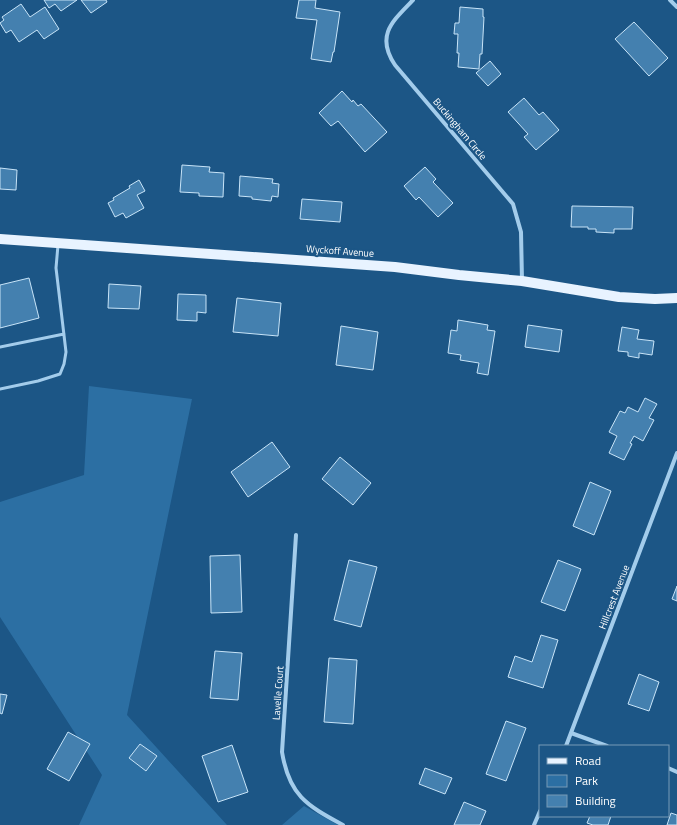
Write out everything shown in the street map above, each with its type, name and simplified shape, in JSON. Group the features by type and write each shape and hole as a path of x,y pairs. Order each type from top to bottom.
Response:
{"main road":[{"name":"Wyckoff Avenue","path":"0,239 395,267 522,281 618,297 655,299 677,298"}],"street":[{"name":"Buckingham Circle","path":"413,0 392,22 387,33 386,44 389,55 395,65 514,204 521,232 522,281"},
{"path":"670,0 677,8"},
{"name":"Hillcrest Avenue","path":"566,745 677,453"},
{"name":"Lavelle Court","path":"296,535 282,752 285,767 291,783 301,798 313,808 343,825"},
{"path":"572,733 604,745"},
{"path":"534,825 539,813"}],"lane":[{"path":"0,388 38,381 60,374 64,364 66,352 56,268 58,243"},
{"path":"0,347 64,334"}],"green space":[{"path":"89,386 192,399 127,715 227,825 79,825 102,775 0,617 0,502 84,475"},
{"path":"304,806 338,825 282,825"}],"building":[{"path":"44,0 77,0 61,11 55,4 49,8"},
{"path":"81,0 106,0 107,2 91,13"},
{"path":"299,0 316,0 315,8 340,12 331,62 311,59 317,20 296,18"},
{"path":"21,4 30,17 45,7 59,29 44,39 37,30 19,42 11,30 6,33 0,23 4,20 2,17"},
{"path":"460,7 483,9 482,54 480,54 479,69 458,67 458,34 454,34 455,23 459,23"},
{"path":"634,22 668,58 649,76 615,39"},
{"path":"490,61 501,74 488,86 476,73"},
{"path":"342,91 352,102 353,100 358,106 361,104 387,132 365,152 338,121 331,126 319,113"},
{"path":"524,98 539,115 543,112 559,130 536,150 524,137 528,134 508,112"},
{"path":"182,165 210,167 209,172 224,173 223,197 199,196 199,193 180,192"},
{"path":"425,167 436,179 433,182 453,203 438,217 419,197 416,200 404,186"},
{"path":"0,168 17,170 16,190 0,189"},
{"path":"240,176 273,179 272,183 279,184 278,197 272,196 271,201 239,196"},
{"path":"139,180 145,191 137,195 144,208 126,218 123,213 115,217 108,203"},
{"path":"302,199 342,202 340,222 300,219"},
{"path":"572,206 633,207 632,229 614,229 614,233 596,232 596,229 588,229 588,227 571,227"},
{"path":"29,278 39,318 0,328 0,285"},
{"path":"109,284 141,286 139,309 108,308"},
{"path":"178,294 206,295 206,313 197,312 197,321 177,320"},
{"path":"237,298 281,303 278,336 233,332"},
{"path":"458,320 488,325 487,330 495,331 488,375 477,373 479,363 460,360 461,355 448,353 451,330 457,331"},
{"path":"528,325 562,330 559,352 525,347"},
{"path":"341,326 378,332 373,370 336,365"},
{"path":"622,327 639,330 637,339 654,341 652,355 639,353 639,358 628,356 628,352 618,351"},
{"path":"645,398 657,404 649,418 654,420 643,441 634,436 630,443 632,444 624,460 609,453 617,436 609,432 620,411 625,413 628,407 638,412"},
{"path":"272,442 290,467 248,497 231,472"},
{"path":"340,457 371,483 353,505 322,479"},
{"path":"590,482 611,491 594,535 573,526"},
{"path":"240,555 242,612 211,613 210,556"},
{"path":"349,560 377,567 361,627 334,620"},
{"path":"558,560 581,569 565,611 541,602"},
{"path":"677,586 677,601 672,599"},
{"path":"541,635 558,640 543,688 508,677 515,656 532,662"},
{"path":"215,651 242,653 238,700 210,698"},
{"path":"329,658 357,660 353,724 324,722"},
{"path":"639,674 659,682 649,711 628,704"},
{"path":"0,694 7,695 2,714 0,713"},
{"path":"506,721 526,728 506,781 486,774"},
{"path":"68,732 90,744 69,781 47,769"},
{"path":"140,744 157,756 146,771 129,758"},
{"path":"232,745 248,792 218,802 202,756"},
{"path":"425,768 452,778 445,794 419,784"},
{"path":"464,802 486,811 480,825 454,825"},
{"path":"671,813 677,815 677,825 667,825"},
{"path":"590,817 611,817 608,825 593,825 587,823"}]}
